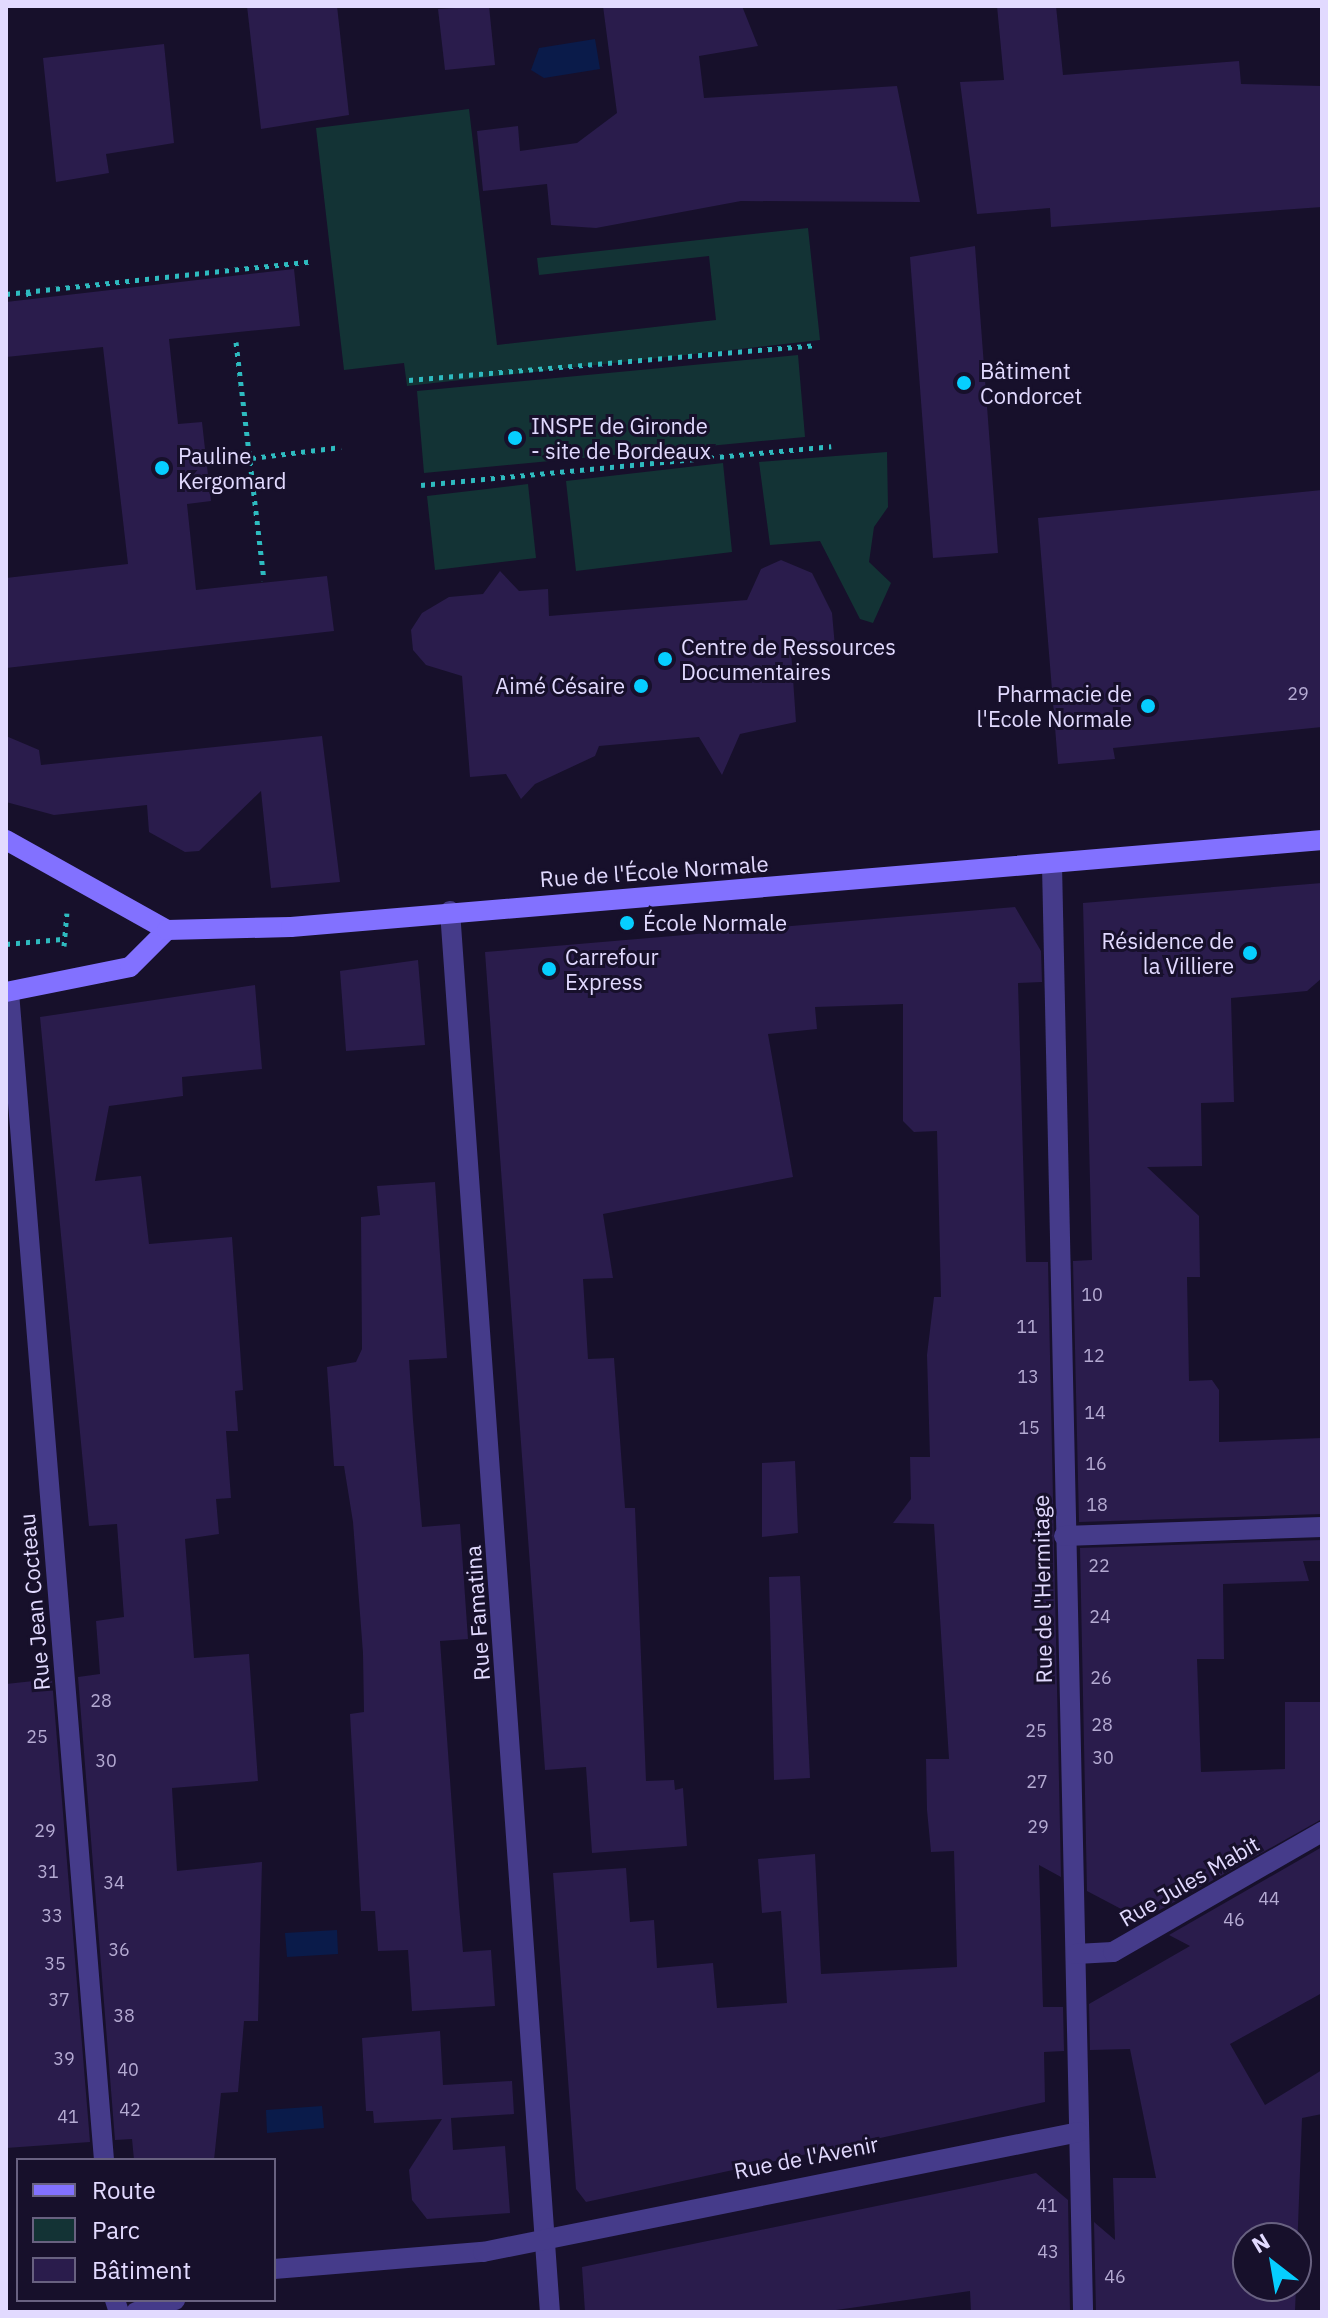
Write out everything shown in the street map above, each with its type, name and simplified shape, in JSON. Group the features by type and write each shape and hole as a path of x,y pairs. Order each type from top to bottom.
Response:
{"main road":[{"path":"6,840 167,930 130,967 73,982 8,992"},
{"name":"Rue de l'École Normale","path":"167,930 1052,865 1322,840"}],"street":[{"name":"Rue de l'Hermitage","path":"1052,865 1083,2312"},
{"name":"Rue Famatina","path":"450,911 550,2312"},
{"name":"Rue Jean Cocteau","path":"8,992 104,2158"},
{"path":"1064,1536 1322,1527"},
{"name":"Rue Jules Mabit","path":"1076,1954 1113,1952 1322,1832"},
{"name":"Rue de l'Avenir","path":"276,2269 483,2252 1079,2132"},
{"path":"136,2312 168,2302"}],"path":[{"path":"6,294 313,261"},
{"path":"28,292 30,300"},
{"path":"236,342 264,580"},
{"path":"409,380 814,345"},
{"path":"421,485 831,446"},
{"path":"212,463 341,447"},
{"path":"73,982 62,939 80,879"},
{"path":"6,944 62,939"}],"green space":[{"path":"469,109 497,345 716,320 709,256 539,275 537,258 808,228 820,340 407,386 404,363 344,370 316,128"},
{"path":"798,355 805,437 424,473 417,391"},
{"path":"887,452 888,507 874,527 869,562 891,583 873,623 860,619 820,541 770,545 759,462"},
{"path":"723,463 732,552 576,571 566,481"},
{"path":"528,484 536,558 435,570 427,496"}],"water":[{"path":"595,39 600,69 544,78 531,70 539,48"},
{"path":"337,1930 338,1954 287,1957 285,1933"},
{"path":"322,2106 324,2128 267,2133 266,2110"}],"building":[{"path":"247,6 337,6 349,115 261,129"},
{"path":"489,6 495,65 445,70 438,9"},
{"path":"603,6 742,6 758,46 699,56 704,98 897,86 920,202 741,201 596,228 551,225 547,184 483,191 477,131 518,126 520,151 577,143 617,113"},
{"path":"997,6 1056,6 1063,75 1239,61 1241,84 1322,86 1322,207 1051,227 1050,208 977,214 960,82 1004,80"},
{"path":"164,44 174,143 106,154 109,173 56,182 43,58"},
{"name":"Bâtiment Condorcet","path":"975,246 998,553 933,558 910,257"},
{"name":"Pauline Kergomard","path":"294,269 300,326 169,339 178,424 202,422 211,501 187,504 196,590 327,576 334,631 6,668 6,578 128,564 103,347 6,357 6,302"},
{"path":"1322,490 1322,727 1113,748 1115,759 1058,764 1038,518"},
{"name":"Aimé Césaire","path":"781,560 812,573 832,613 835,647 791,650 796,722 740,734 722,775 699,737 599,746 595,756 535,784 521,799 506,774 470,777 462,676 426,665 413,650 411,630 422,613 449,597 483,594 500,571 519,591 548,589 549,616 747,600 761,569"},
{"path":"6,736 39,750 41,765 322,736 340,882 271,888 261,791 199,851 185,852 149,832 147,805 54,815 6,802"},
{"path":"1322,883 1322,978 1307,991 1231,998 1234,1102 1201,1103 1202,1166 1147,1167 1199,1216 1200,1277 1187,1277 1189,1381 1212,1380 1219,1390 1219,1442 1322,1438 1322,1514 1079,1522 1073,1261 1092,1260 1083,903"},
{"path":"1015,907 1041,951 1042,982 1018,983 1026,1262 1048,1262 1061,1877 1039,1865 1043,2007 1063,2007 1064,2051 1044,2052 1045,2102 586,2202 576,2189 553,1873 626,1868 630,1922 654,1920 657,1968 713,1963 717,2008 787,2003 781,1911 762,1913 758,1859 815,1854 821,1974 957,1967 954,1851 931,1852 927,1810 926,1759 949,1759 934,1524 893,1523 911,1499 910,1457 930,1457 927,1355 934,1297 941,1297 937,1131 914,1132 903,1121 903,1004 815,1007 817,1029 768,1034 793,1177 603,1214 613,1278 583,1279 588,1359 614,1358 625,1508 635,1508 646,1781 674,1780 675,1790 683,1788 687,1846 592,1853 586,1767 545,1770 485,952"},
{"path":"418,960 425,1045 346,1051 340,971"},
{"path":"255,985 262,1069 182,1077 183,1096 109,1106 95,1181 141,1176 149,1244 232,1237 243,1390 235,1391 238,1431 226,1431 231,1498 216,1499 219,1534 185,1539 194,1658 249,1654 258,1781 172,1788 177,1871 262,1862 258,2021 244,2021 238,2092 221,2093 214,2158 134,2158 132,2139 115,2140 78,1677 100,1674 96,1621 124,1617 117,1524 89,1526 40,1017"},
{"path":"435,1182 447,1358 409,1360 413,1420 422,1527 460,1524 468,1639 440,1641 459,1905 463,1952 491,1950 495,2006 412,2011 408,1950 378,1951 375,1911 361,1911 350,1714 364,1712 363,1653 353,1522 344,1466 334,1466 327,1367 356,1362 362,1349 361,1217 380,1215 377,1186"},
{"path":"795,1461 798,1533 762,1537 762,1463"},
{"path":"1322,1540 1322,1561 1303,1561 1309,1581 1223,1584 1224,1659 1197,1659 1201,1772 1285,1769 1285,1702 1322,1702 1322,1819 1142,1920 1087,1891 1080,1548"},
{"path":"800,1576 810,1778 774,1780 769,1577"},
{"path":"52,1679 90,2142 6,2148 6,1684"},
{"path":"1322,1847 1322,1993 1230,2044 1265,2105 1322,2070 1322,2114 1302,2118 1298,2222 1232,2222 1232,2302 1295,2302 1295,2312 1096,2312 1094,2222 1115,2240 1113,2178 1156,2178 1130,2049 1090,2050 1089,2004 1190,1946 1169,1935"},
{"path":"440,2031 443,2085 512,2081 514,2114 451,2118 453,2150 505,2146 510,2213 427,2219 412,2200 409,2170 442,2119 374,2123 373,2111 366,2111 362,2038"},
{"path":"1036,2173 1068,2200 1070,2312 971,2312 970,2291 822,2312 585,2312 582,2267"}],"place":[{"name":"Bâtiment Condorcet","path":"964,383"},
{"name":"INSPE de Gironde - site de Bordeaux","path":"515,438"},
{"name":"Pauline Kergomard","path":"162,468"},
{"name":"Centre de Ressources Documentaires","path":"665,659"},
{"name":"Aimé Césaire","path":"641,686"},
{"name":"Pharmacie de l'Ecole Normale","path":"1148,706"},
{"name":"École Normale","path":"627,923"},
{"name":"Résidence de la Villiere","path":"1250,953"},
{"name":"Carrefour Express","path":"549,969"}]}
